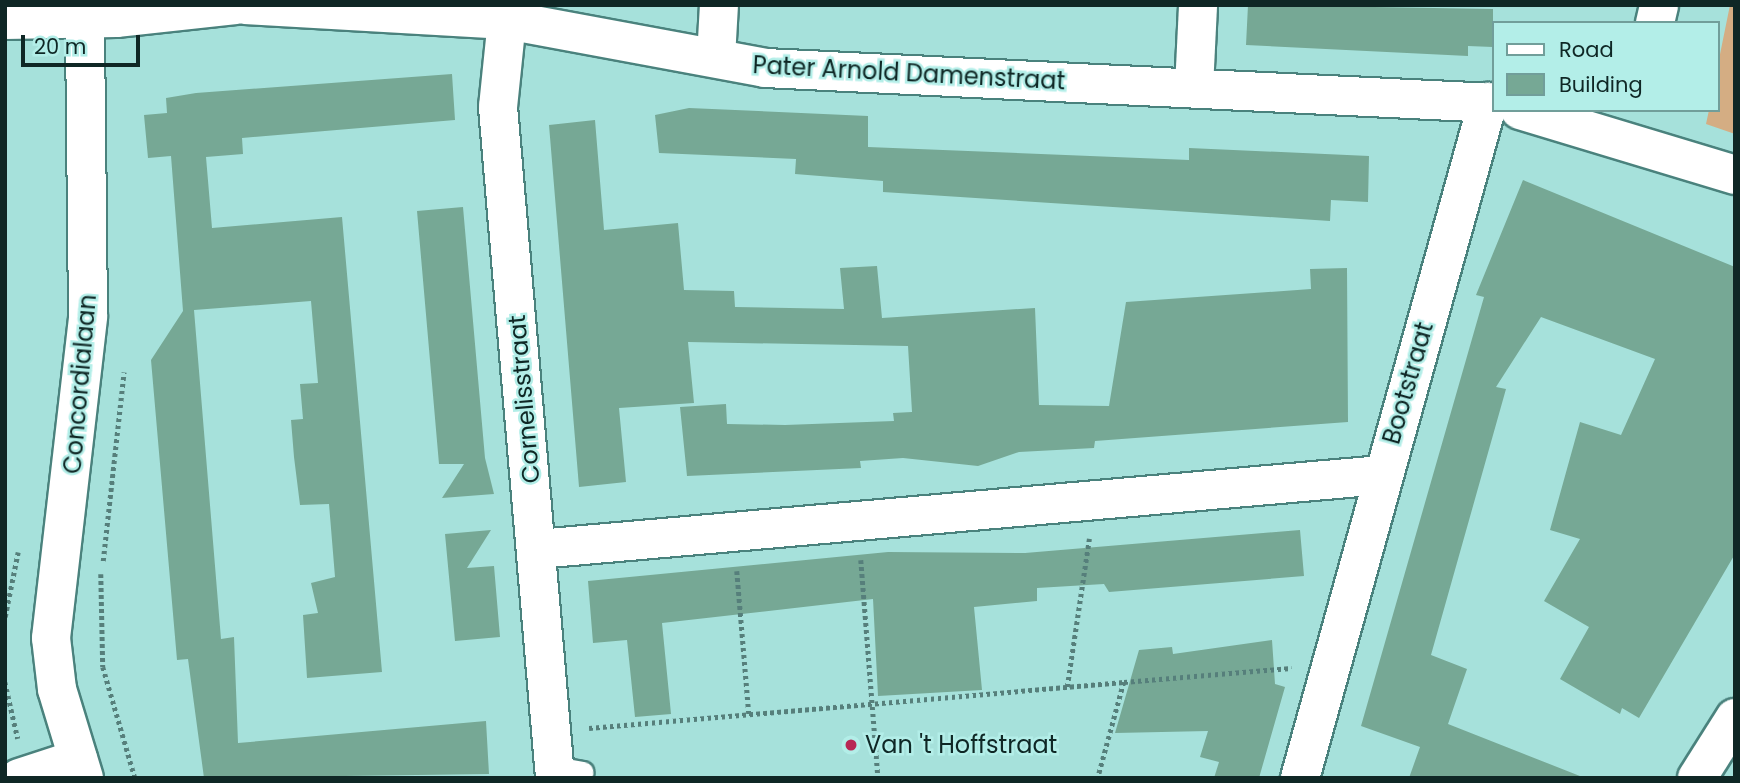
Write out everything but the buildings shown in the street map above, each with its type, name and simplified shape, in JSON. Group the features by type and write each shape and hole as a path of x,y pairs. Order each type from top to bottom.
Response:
{"street":[{"path":"5,19 85,11 235,5"},
{"name":"Pater Arnold Damenstraat","path":"245,5 507,20 765,68 1492,105"},
{"path":"716,58 719,5"},
{"path":"1194,88 1198,5"},
{"name":"Concordialaan","path":"81,768 57,688 51,638 88,316 85,11"},
{"name":"Cornelisstraat","path":"507,20 498,107 538,549 561,762"},
{"name":"Bootstraat","path":"1300,778 1382,475 1499,112"},
{"name":"Pater Arnold Damenstraat","path":"1547,112 1633,125 1735,175"},
{"path":"538,549 1382,475"},
{"path":"1697,778 1735,718"},
{"path":"25,776 81,768"}],"path":[{"path":"1067,687 1094,500"},
{"path":"858,521 870,704 878,778"},
{"path":"733,532 749,714"},
{"path":"5,617 20,544"},
{"path":"561,762 749,714 1330,665"},
{"path":"5,682 25,776"},
{"path":"1098,778 1124,682"}],"shaded area":[{"path":"1730,5 1735,5 1735,134 1706,124 1709,112 1719,112 1719,59"}],"place":[{"name":"Van 't Hoffstraat","path":"851,745"}]}
